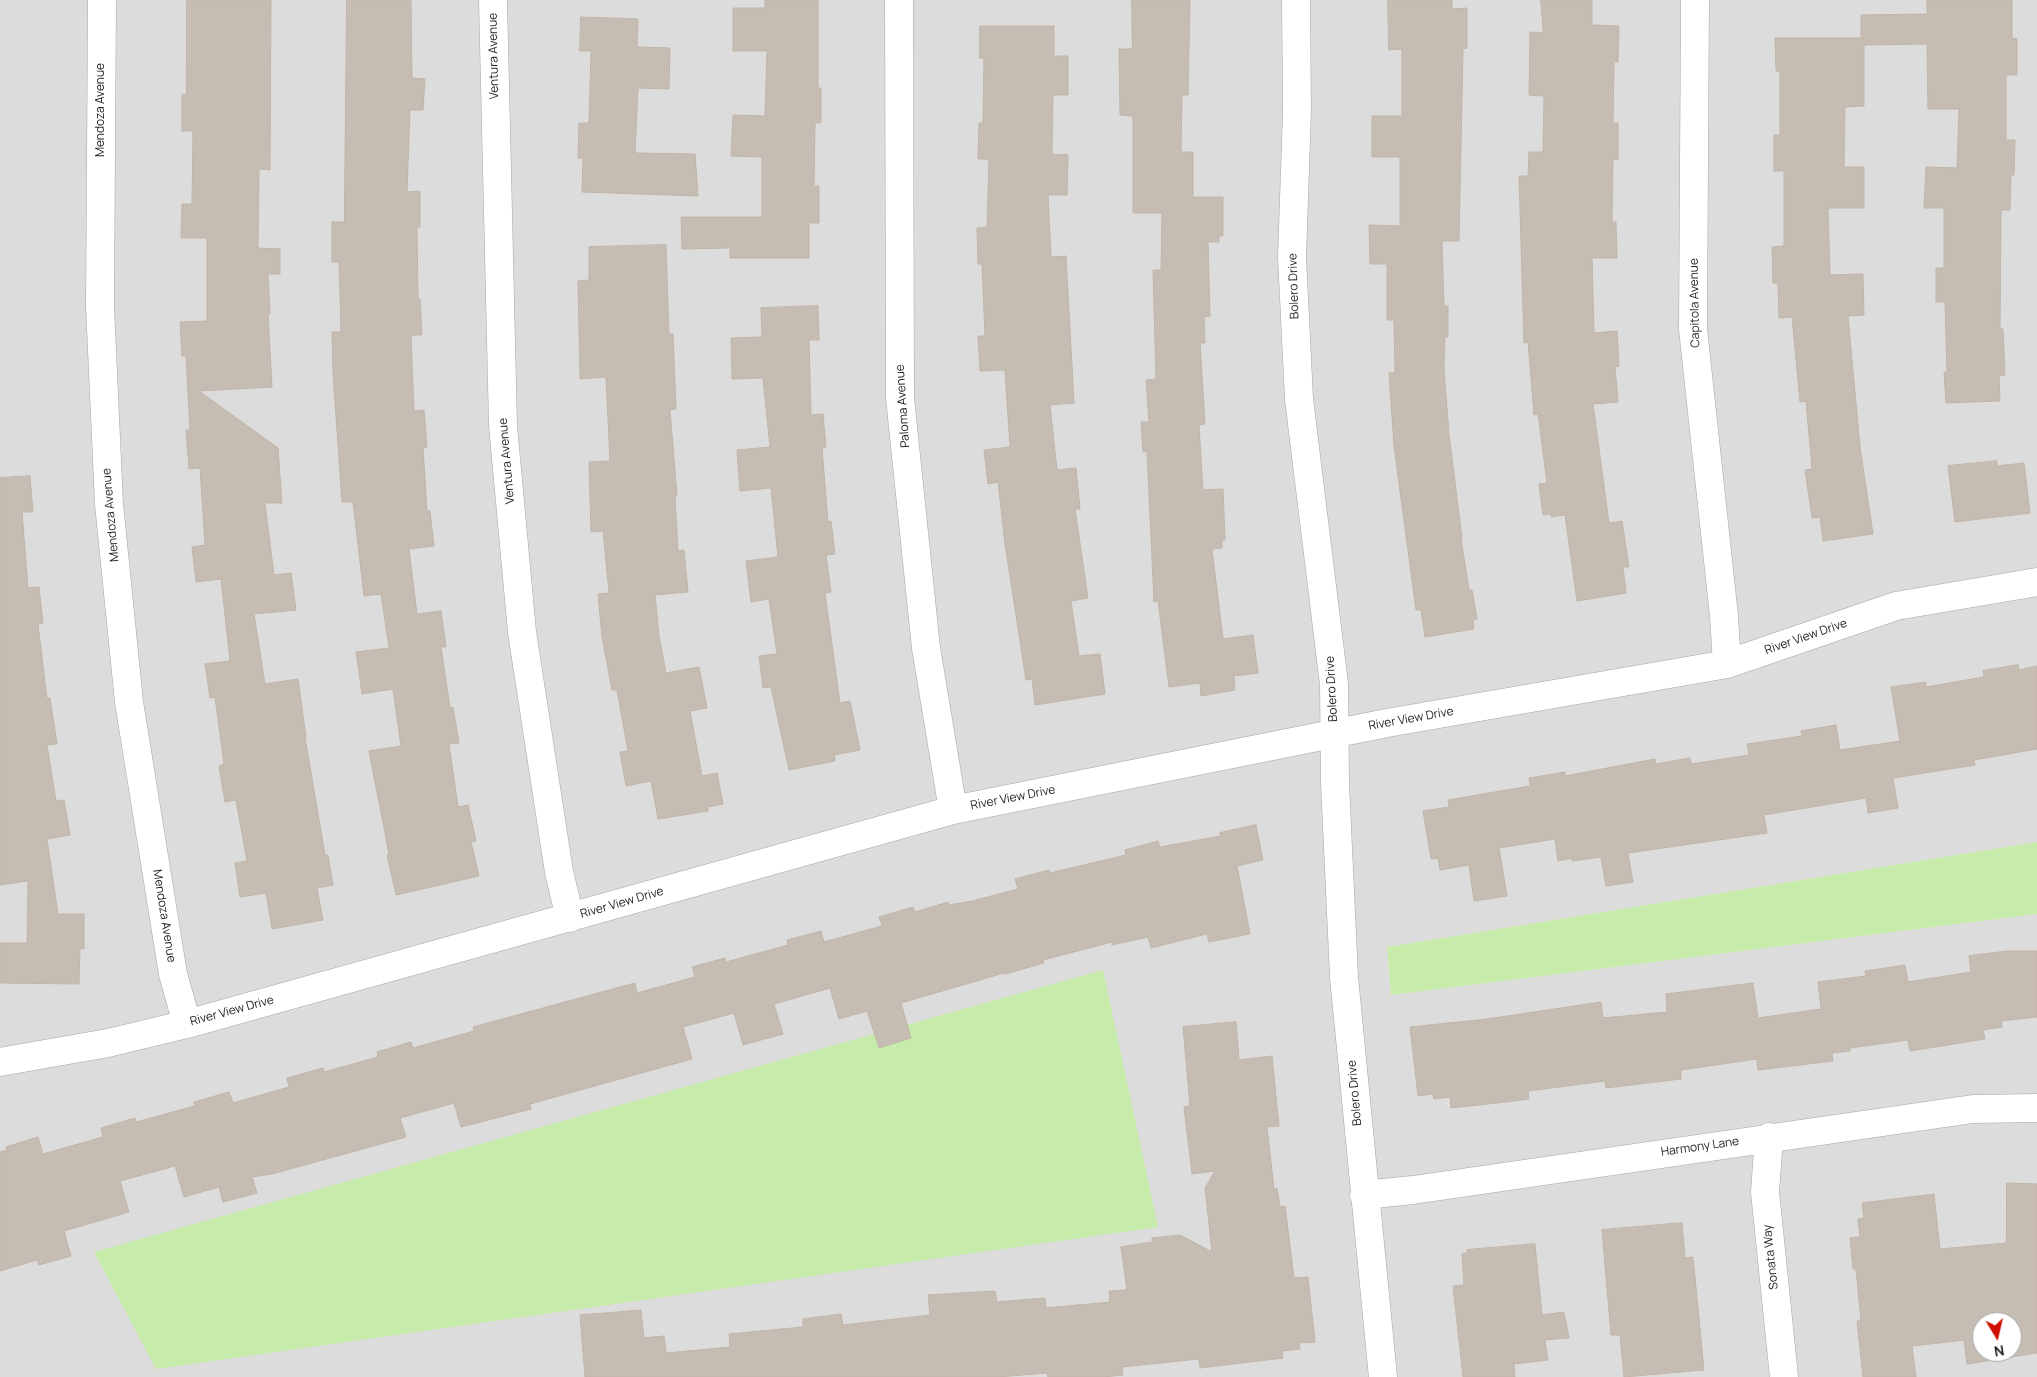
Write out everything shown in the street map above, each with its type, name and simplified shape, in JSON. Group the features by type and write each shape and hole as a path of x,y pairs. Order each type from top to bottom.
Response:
{"street":[{"name":"Mendoza Avenue","path":"102,0 100,306 109,504 129,702 173,974 186,1024"},
{"name":"Ventura Avenue","path":"493,0 503,426 522,632 559,872 570,918"},
{"name":"Paloma Avenue","path":"899,0 900,398 926,648 953,810"},
{"name":"Bolero Drive","path":"1296,0 1296,111 1292,257 1299,399 1334,684 1334,734 1344,977 1383,1377"},
{"name":"Capitola Avenue","path":"1695,0 1693,330 1723,606 1727,664"},
{"name":"River View Drive","path":"0,1062 108,1043 186,1024 953,810 1334,734 1727,664 1896,606 2037,582"},
{"name":"Harmony Lane","path":"1364,1195 1413,1190 1768,1137 1973,1109 2037,1108"},
{"name":"Sonata Way","path":"1768,1137 1765,1192 1784,1377"}],"shaded area":[{"path":"0,0 2037,0 2037,842 1387,947 1391,995 2037,914 2037,1377 0,1377"}],"green space":[{"path":"2037,842 2037,914 1391,995 1387,947"},
{"path":"1103,970 1158,1227 156,1369 94,1252"}],"building":[{"path":"187,0 271,0 270,170 259,169 258,248 280,249 280,274 268,274 272,387 199,391 278,448 282,503 265,503 274,575 291,573 296,610 254,614 265,684 298,679 305,737 325,855 328,855 333,885 317,888 323,920 272,929 266,893 240,897 235,863 247,861 236,800 225,802 219,766 224,764 215,697 210,698 205,664 230,661 221,579 196,582 192,547 205,545 200,468 189,469 186,430 190,430 186,356 182,356 180,322 207,321 207,238 181,238 182,204 192,204 193,131 182,131 182,94 186,95"},
{"path":"347,0 411,0 412,78 425,79 423,110 410,110 407,192 420,191 420,227 417,227 418,299 420,299 422,335 411,335 414,411 424,410 427,447 423,448 427,511 430,511 434,546 409,549 417,614 441,611 446,647 441,647 450,708 453,707 459,743 449,744 458,807 468,805 476,841 471,842 479,876 396,895 369,751 401,746 393,689 362,694 356,652 389,648 381,594 364,596 353,502 342,502 333,373 332,332 341,332 339,262 332,262 332,222 344,222"},
{"path":"765,0 818,0 818,88 821,88 821,123 815,123 814,186 819,186 819,223 809,223 809,258 730,258 730,248 682,249 681,217 762,217 762,157 731,156 733,115 765,116 767,51 733,51 733,8 765,8"},
{"path":"1132,0 1190,0 1188,95 1182,95 1181,152 1193,152 1193,197 1223,197 1223,236 1219,236 1219,242 1208,242 1210,316 1204,317 1205,343 1200,343 1205,424 1199,425 1203,490 1223,489 1225,540 1222,540 1222,548 1212,549 1223,639 1253,635 1258,673 1234,676 1235,690 1201,696 1200,683 1169,687 1158,601 1154,602 1147,451 1143,452 1141,422 1149,422 1146,380 1156,379 1153,270 1161,270 1162,213 1133,213 1133,120 1132,116 1120,115 1119,49 1132,49"},
{"path":"1388,0 1452,0 1452,9 1467,8 1467,48 1463,49 1459,241 1442,241 1444,306 1448,306 1448,337 1445,337 1444,369 1449,434 1461,538 1469,590 1472,590 1477,619 1473,620 1474,629 1425,637 1421,610 1416,610 1394,446 1389,373 1395,373 1394,320 1387,320 1387,264 1370,264 1369,225 1400,226 1400,157 1372,157 1372,116 1402,116 1402,49 1389,50"},
{"path":"1541,0 1592,0 1592,25 1619,26 1618,62 1614,62 1613,123 1618,123 1618,160 1613,159 1612,222 1616,222 1617,258 1592,258 1594,333 1617,331 1619,366 1615,367 1618,402 1593,404 1609,523 1622,521 1629,567 1623,567 1626,593 1577,601 1565,515 1551,517 1551,514 1543,515 1539,484 1547,483 1538,414 1534,415 1528,342 1524,343 1519,176 1528,176 1529,152 1543,152 1544,96 1529,95 1530,32 1543,33"},
{"path":"1927,0 2012,0 2012,38 2017,39 2017,75 2006,75 2006,140 2015,140 2014,175 2011,175 2010,210 2001,210 2000,329 2003,329 2005,375 1999,376 2000,401 1946,403 1944,372 1947,372 1945,302 1936,302 1936,268 1944,268 1944,208 1924,208 1926,167 1957,168 1959,109 1928,109 1927,44 1864,45 1864,106 1845,107 1844,167 1864,167 1864,208 1828,208 1830,275 1863,274 1864,315 1848,316 1860,447 1873,534 1823,541 1820,517 1812,518 1805,470 1812,469 1806,401 1800,402 1792,317 1779,318 1778,283 1773,283 1772,247 1784,246 1784,171 1774,171 1774,135 1780,135 1780,71 1776,71 1775,38 1861,38 1861,15 1927,14"},
{"path":"581,17 638,19 637,47 670,48 669,89 638,88 635,153 695,154 698,196 582,192 583,158 578,158 579,123 589,123 591,51 580,51"},
{"path":"980,26 1054,26 1054,56 1068,56 1068,95 1053,95 1052,154 1068,155 1067,195 1048,195 1051,257 1066,256 1074,403 1050,405 1057,470 1076,468 1080,509 1075,509 1088,598 1071,601 1079,656 1100,654 1105,694 1035,705 1032,679 1026,680 1005,544 998,482 988,484 984,450 1010,447 1005,370 980,371 978,336 985,336 982,264 978,264 977,228 987,227 989,159 978,159 979,123 983,123 984,58 980,58"},
{"path":"666,245 669,334 673,334 676,409 670,410 677,496 675,496 678,551 684,550 688,592 655,595 659,636 666,673 699,667 707,708 690,711 702,776 717,773 723,804 708,807 708,811 658,819 651,781 626,786 620,752 628,751 617,690 612,690 602,637 598,594 609,593 603,531 591,532 589,462 610,461 606,377 580,379 578,281 589,280 589,247"},
{"path":"818,306 819,340 809,340 811,415 823,414 826,447 822,448 828,522 831,521 835,554 826,555 831,592 825,593 840,703 850,701 860,750 834,755 835,761 789,770 771,687 763,688 759,656 777,654 769,599 751,602 746,561 778,557 771,488 740,491 737,450 770,447 763,378 732,379 731,338 762,337 761,308"},
{"path":"1997,461 1997,466 2024,463 2030,513 1955,522 1948,466"},
{"path":"30,476 33,512 22,512 28,588 39,587 43,623 38,624 47,699 50,698 57,744 47,745 56,801 64,800 70,835 47,839 58,914 84,914 84,949 80,948 79,984 0,983 0,943 27,943 28,881 0,885 0,478"},
{"path":"2018,665 2019,670 2037,666 2037,749 1974,760 1975,765 1893,778 1898,808 1868,813 1866,798 1764,815 1767,833 1628,853 1633,882 1606,886 1601,857 1572,861 1572,858 1558,861 1555,839 1499,848 1507,896 1474,901 1469,865 1440,870 1438,858 1431,859 1423,811 1449,807 1448,800 1530,786 1529,778 1565,772 1565,776 1655,759 1656,764 1690,758 1691,764 1749,755 1747,744 1802,736 1801,731 1836,725 1840,750 1900,741 1891,687 1926,682 1926,687 1984,677 1983,671"},
{"path":"1256,825 1263,860 1237,866 1250,934 1209,942 1207,934 1151,948 1148,937 1112,945 1112,942 1043,960 1044,963 901,1003 911,1038 879,1048 867,1011 839,1019 830,988 774,1004 783,1034 743,1045 734,1013 683,1027 692,1059 530,1104 531,1109 461,1127 454,1103 400,1118 406,1137 272,1174 252,1177 257,1193 223,1202 219,1187 184,1197 175,1166 120,1181 129,1212 64,1231 71,1256 39,1265 37,1260 0,1271 0,1152 7,1150 6,1147 38,1137 43,1154 103,1137 101,1128 135,1118 136,1122 195,1106 194,1102 229,1092 233,1103 289,1087 287,1078 323,1068 324,1072 378,1057 377,1052 411,1042 413,1048 474,1031 473,1027 635,983 637,993 695,977 692,967 725,958 726,962 788,945 787,940 821,931 824,942 882,926 879,917 913,907 915,912 948,902 949,905 972,901 1018,889 1015,879 1049,870 1050,873 1126,855 1125,850 1158,841 1160,847 1221,836 1220,833"},
{"path":"2008,951 2037,951 2037,1017 2001,1021 2002,1027 1983,1030 1985,1039 1910,1051 1908,1040 1850,1048 1850,1051 1832,1053 1833,1061 1758,1070 1757,1059 1681,1070 1681,1079 1606,1088 1605,1081 1528,1091 1529,1099 1451,1108 1450,1097 1434,1099 1433,1094 1418,1096 1410,1027 1487,1019 1601,1002 1603,1018 1667,1012 1666,994 1753,983 1758,1018 1821,1009 1818,982 1866,976 1865,971 1905,965 1908,982 1971,972 1969,956"},
{"path":"1236,1022 1239,1060 1272,1056 1279,1126 1267,1127 1274,1189 1277,1188 1280,1207 1285,1206 1294,1278 1308,1277 1315,1342 1299,1343 1300,1349 1282,1351 1283,1358 1200,1368 1199,1359 1122,1367 1123,1375 1103,1377 1048,1377 1047,1373 998,1377 585,1377 580,1315 641,1310 644,1338 664,1336 666,1353 730,1347 729,1334 803,1327 803,1319 841,1314 843,1325 930,1315 928,1295 995,1291 997,1302 1045,1298 1046,1308 1110,1302 1109,1291 1127,1290 1121,1247 1152,1242 1152,1238 1180,1235 1212,1252 1205,1188 1215,1171 1192,1174 1184,1107 1190,1106 1183,1027"},
{"path":"2007,1183 2037,1184 2037,1353 2022,1355 2022,1312 1972,1312 1972,1362 1980,1362 1967,1364 1964,1340 1912,1346 1916,1377 1863,1377 1857,1321 1861,1321 1856,1269 1853,1269 1850,1238 1860,1237 1858,1219 1864,1218 1862,1203 1934,1194 1940,1249 2006,1243"},
{"path":"1682,1223 1685,1258 1693,1257 1704,1370 1624,1377 1620,1335 1611,1335 1602,1230"},
{"path":"1535,1244 1542,1315 1564,1312 1569,1338 1545,1340 1548,1360 1514,1364 1515,1377 1463,1377 1453,1286 1464,1285 1462,1254 1467,1253 1467,1250"}]}
